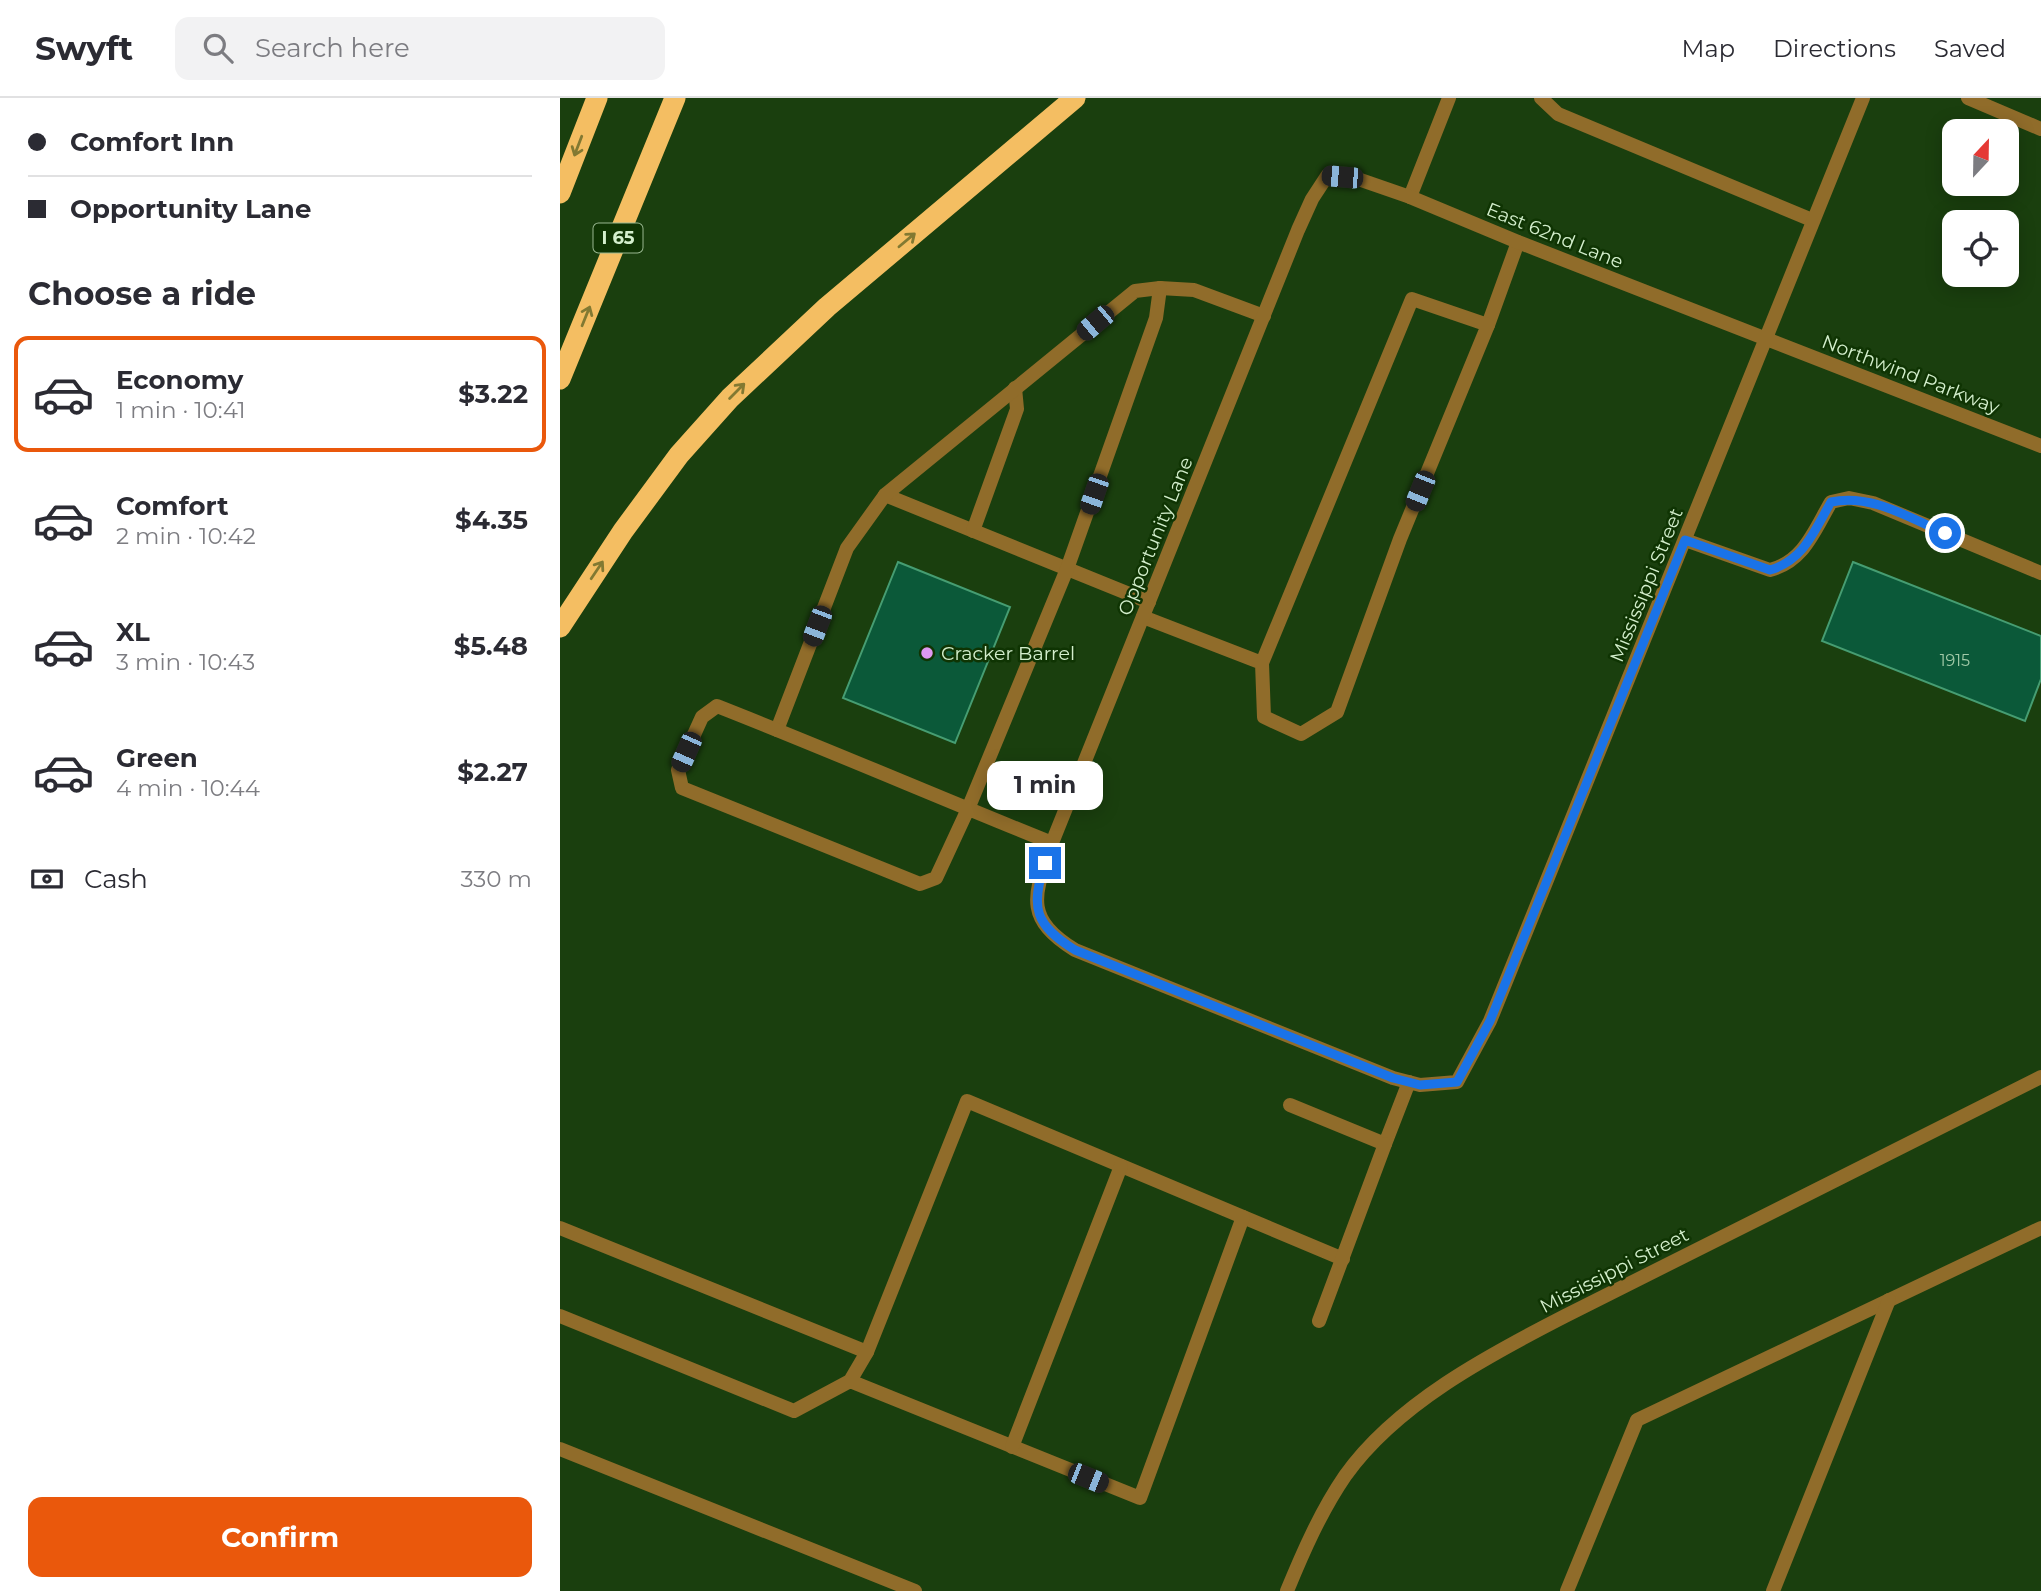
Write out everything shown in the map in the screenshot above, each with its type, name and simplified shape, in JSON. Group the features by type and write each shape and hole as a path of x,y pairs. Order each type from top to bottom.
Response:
{"highway":[{"path":"560,193 597,98"},
{"name":"I 65","path":"560,379 675,98"},
{"path":"560,627 631,520 680,455 730,398 827,307 1075,98"}],"street":[{"path":"1410,197 1449,98"},
{"path":"1541,98 1558,114 1812,220"},
{"name":"Mississippi Street","path":"1409,1082 1420,1085 1457,1082 1490,1021 1863,98"},
{"path":"1968,98 2041,129"},
{"name":"East 62nd Lane","path":"1327,176 1358,179 1410,197 1518,242 1767,338"},
{"name":"Opportunity Lane","path":"1327,176 1307,210 1052,843 1038,884 1038,915 1053,936 1075,950 1393,1078 1409,1082"},
{"path":"1488,325 1412,299 1262,663 1264,717 1301,734 1336,712 1400,539 1488,325 1518,242"},
{"path":"1052,843 968,809 777,730 717,706 702,717 678,770 682,788 920,884 936,877 968,809 1067,569 1156,318 1160,288"},
{"path":"777,730 848,548 885,495 1135,291 1160,288 1194,290 1264,316"},
{"name":"Northwind Parkway","path":"1767,338 2041,446"},
{"path":"973,531 1017,409 1015,388"},
{"path":"885,495 1149,602"},
{"path":"1685,540 1770,570 1783,566 1803,551 1831,502 1849,498 1873,503 2041,573"},
{"path":"1143,617 1262,663"},
{"name":"Mississippi Street","path":"1287,1591 1317,1526 1346,1475 1377,1440 1416,1406 1458,1376 1497,1351 2041,1077"},
{"path":"1319,1321 1409,1082"},
{"path":"560,1316 793,1411 850,1381 867,1352 967,1101 1343,1259"},
{"path":"1290,1105 1385,1144"},
{"path":"1012,1447 1121,1166"},
{"path":"850,1381 1140,1498 1243,1217"},
{"path":"560,1228 867,1352"},
{"path":"1567,1591 1637,1420 2041,1228"},
{"path":"1773,1591 1889,1300"},
{"path":"560,1449 915,1591"}],"building":[{"name":"Cracker Barrel","path":"898,562 1010,607 955,743 843,698"},
{"path":"1853,562 2041,636 2041,679 2025,721 1822,641"}],"place":[{"name":"Cracker Barrel","path":"927,653"}],"route":[{"path":"1045,863 1038,884 1038,915 1053,936 1075,950 1393,1078 1420,1085 1457,1082 1490,1021 1685,540 1770,570 1783,566 1803,551 1831,502 1849,498 1873,503 1945,533"}]}
